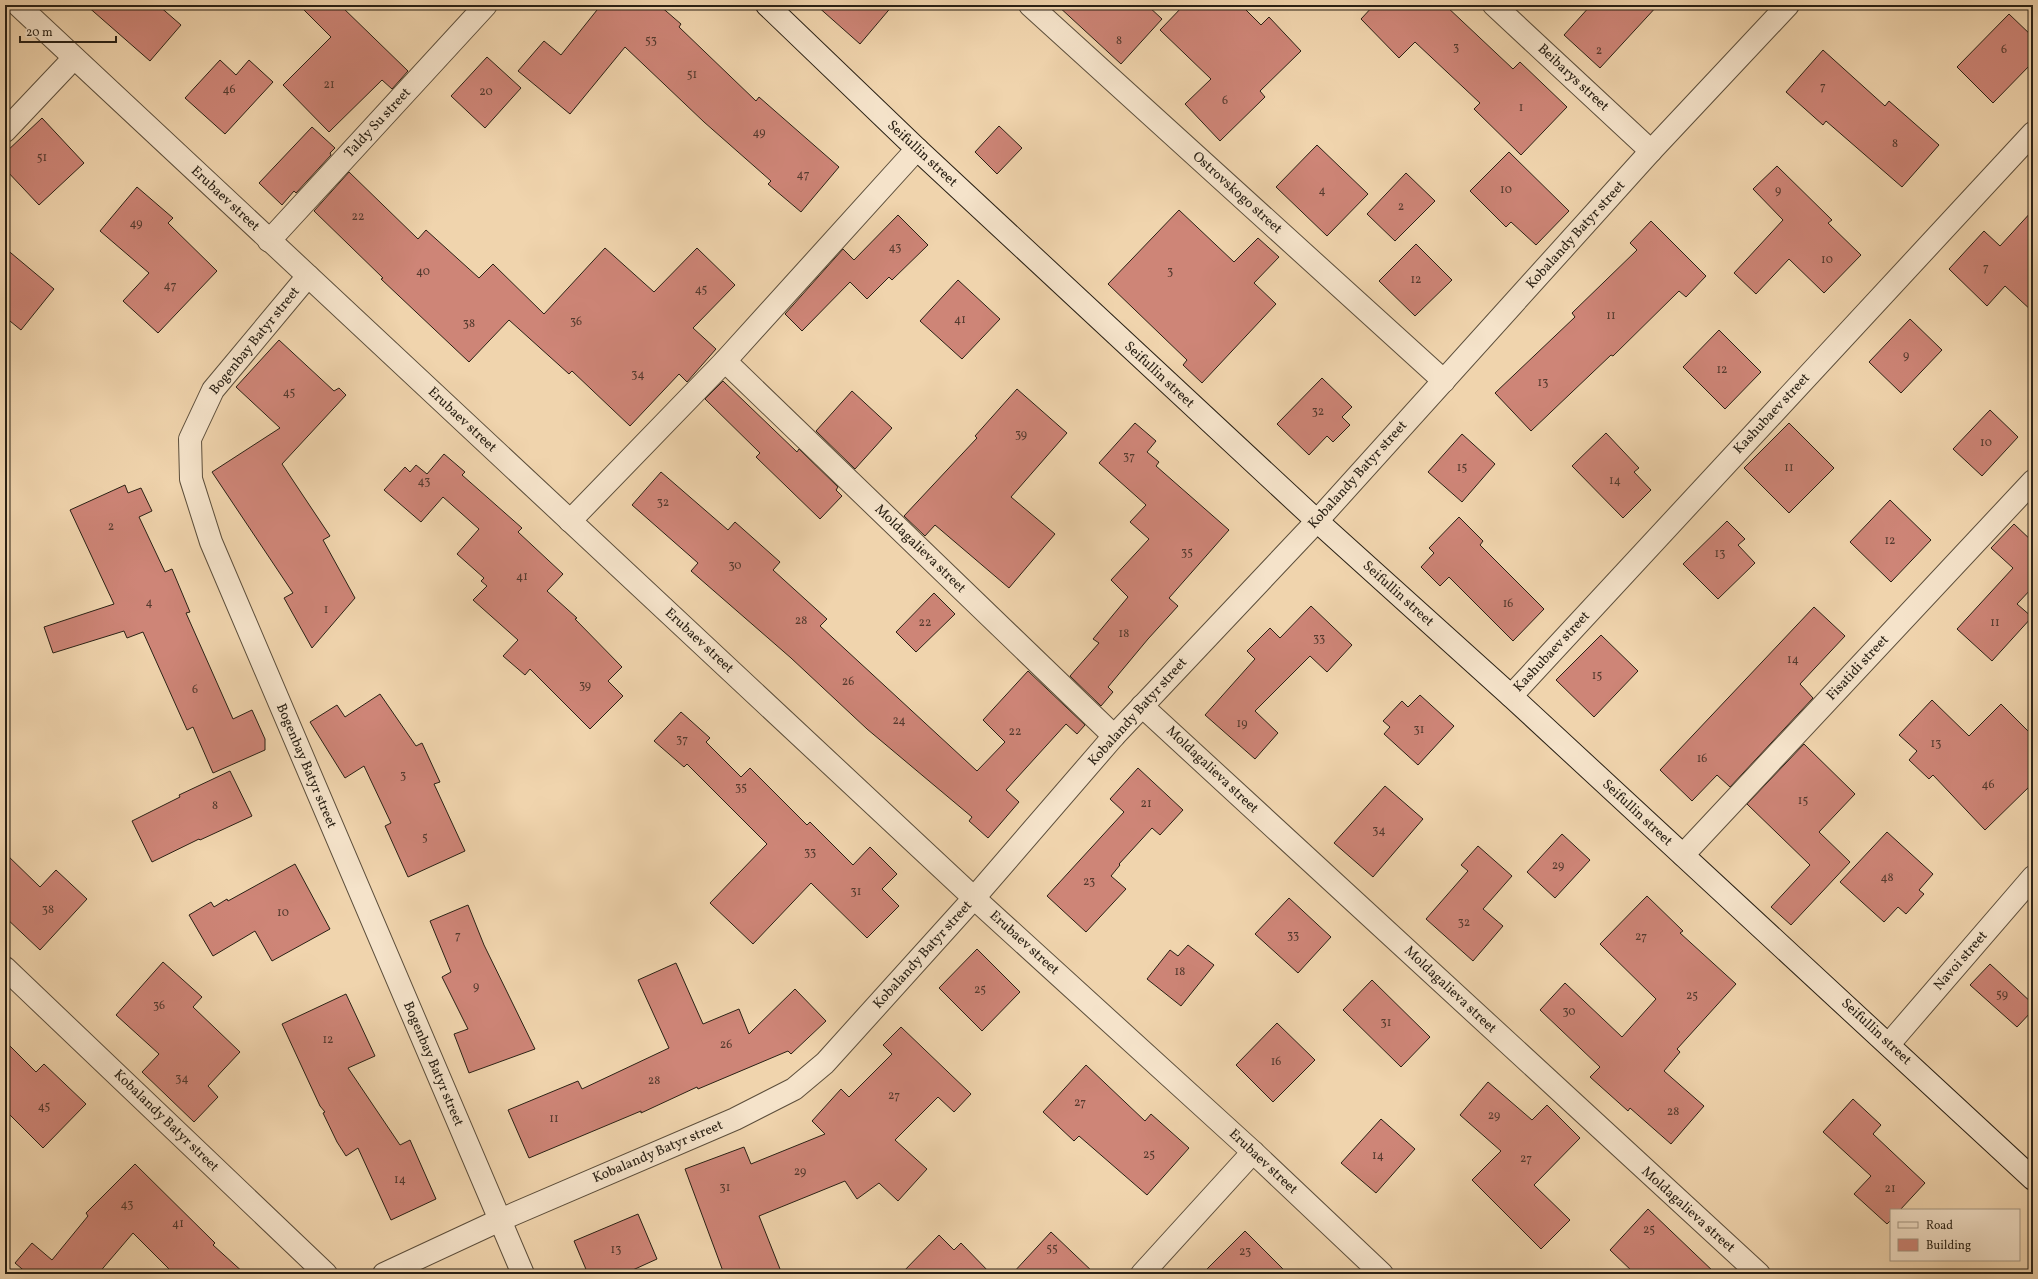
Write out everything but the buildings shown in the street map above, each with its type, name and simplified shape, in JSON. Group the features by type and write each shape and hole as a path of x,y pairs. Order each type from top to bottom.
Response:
{"street":[{"name":"Erubaev street","path":"18,5 974,898 1253,1152 1382,1274"},
{"name":"Taldy Su street","path":"269,241 486,5"},
{"name":"Ostrovskogo street","path":"1030,5 1444,381"},
{"name":"Beibarys street","path":"1494,5 1651,151"},
{"name":"Kobalandy Batyr street","path":"384,1274 500,1220 734,1119 794,1089 825,1063 974,898 1114,736 1317,521 1651,151 1788,5"},
{"name":"Seifullin street","path":"773,7 917,149 1317,521 1511,696 1889,1044 2033,1179"},
{"path":"5,131 74,58"},
{"name":"Kashubaev street","path":"1511,696 2033,132"},
{"path":"570,521 725,361 917,149"},
{"name":"Bogenbay Batyr street","path":"308,276 213,390 190,439 191,479 211,542 524,1274"},
{"name":"Moldagalieva street","path":"725,361 1114,736"},
{"name":"Fisatidi street","path":"1683,855 2033,481"},
{"name":"Moldagalieva street","path":"1142,706 1758,1274"},
{"name":"Navoi street","path":"1889,1044 2033,877"},
{"name":"Kobalandy Batyr street","path":"5,968 326,1274"},
{"path":"1142,1274 1253,1152"}]}
